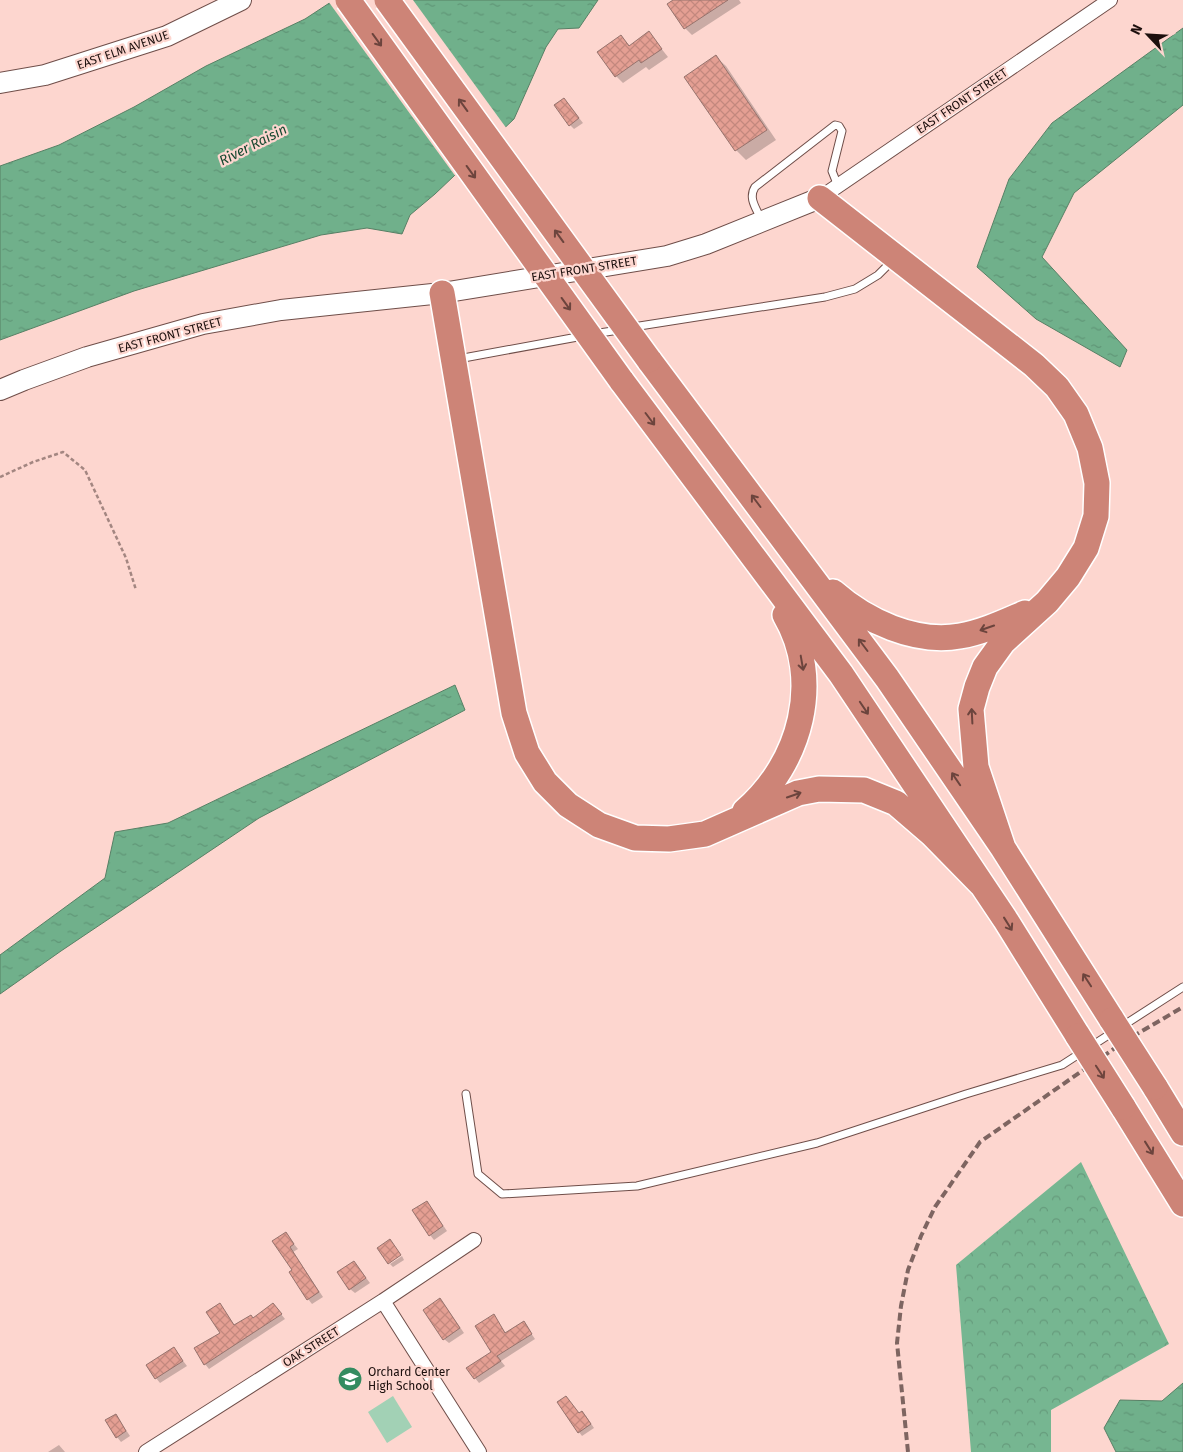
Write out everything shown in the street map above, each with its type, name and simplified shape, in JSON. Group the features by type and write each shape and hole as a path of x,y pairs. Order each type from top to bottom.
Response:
{"highway":[{"path":"348,0 621,380 841,674 981,884 1183,1204"},
{"path":"387,0 649,360 887,678 1003,848 1183,1133"},
{"path":"829,192 895,258 1034,365 1057,387 1076,414 1090,448 1097,482 1096,516 1086,548 1068,577 1047,602 1003,642 985,667 971,709 976,767 1003,848"},
{"path":"442,292 452,360 514,713 527,753 544,782 568,805 599,825 635,838 669,840 704,834 798,793 829,788 864,790 896,803 932,834 981,884"},
{"path":"781,535 831,591 843,601 876,621 917,635 959,636 976,632 1047,602"},
{"path":"734,821 756,802 778,772 799,730 805,694 804,674 797,640 789,622 741,542"}],"street":[{"name":"EAST ELM AVENUE","path":"0,83 44,76 166,36 240,0"},
{"name":"EAST FRONT STREET","path":"0,390 87,357 203,324 281,310 442,292 667,256 706,244 762,222 829,192 1110,0"},
{"name":"OAK STREET","path":"146,1452 163,1448 474,1240"},
{"path":"383,1301 479,1452"}],"lane":[{"path":"762,222 752,200 752,192 755,187 835,125 839,126 842,131 829,192"},
{"path":"452,360 686,318 825,297 855,289 878,275 895,258"},
{"path":"466,1094 478,1174 502,1194 638,1186 817,1143 966,1094 1062,1066 1183,987"}],"path":[{"path":"0,477 33,462 63,452 84,470 126,558 136,590"}],"green space":[{"path":"1081,1162 1169,1344 1051,1410 1051,1452 971,1452 956,1265"}],"shaded area":[{"path":"393,1396 412,1427 387,1443 368,1412"}],"water":[{"name":"River Raisin","path":"334,0 598,0 579,28 558,29 546,47 514,119 435,194 410,215 402,234 367,228 321,235 134,291 0,340 0,166 59,145 134,107 206,66 305,19"},
{"path":"1183,28 1183,105 1074,193 1042,257 1127,350 1120,367 1036,319 977,267 1009,179 1052,123"},
{"path":"455,685 465,710 259,818 0,994 0,955 105,878 115,832 168,823"},
{"path":"1183,1383 1183,1452 1116,1452 1104,1428 1120,1400 1162,1401"}],"pier":[{"path":"329,0 413,0 507,129 456,177"}],"building":[{"path":"673,0 728,0 684,29 667,4"},
{"path":"649,31 662,49 641,63 639,60 615,77 597,52 621,35 629,46"},
{"path":"716,55 767,130 735,151 684,77"},
{"path":"564,98 579,118 569,126 554,105"},
{"path":"427,1201 443,1226 429,1236 412,1210"},
{"path":"286,1232 294,1244 290,1247 319,1292 307,1300 289,1272 292,1270 272,1241"},
{"path":"390,1239 401,1255 388,1264 377,1248"},
{"path":"354,1261 366,1278 349,1290 337,1272"},
{"path":"440,1298 460,1328 443,1340 423,1310"},
{"path":"220,1303 234,1325 251,1315 253,1318 273,1303 282,1314 204,1365 194,1348 220,1333 206,1312"},
{"path":"494,1314 505,1333 524,1321 532,1334 497,1356 501,1361 474,1379 466,1368 491,1352 475,1326"},
{"path":"174,1347 183,1361 155,1379 146,1365"},
{"path":"566,1396 579,1413 582,1411 591,1424 578,1433 557,1402"},
{"path":"116,1414 126,1431 116,1438 105,1420"}],"railway":[{"path":"908,1452 897,1343 901,1306 908,1270 935,1207 980,1142 1125,1041 1183,1007"}],"place":[{"name":"Orchard Center High School","path":"350,1379"}]}
